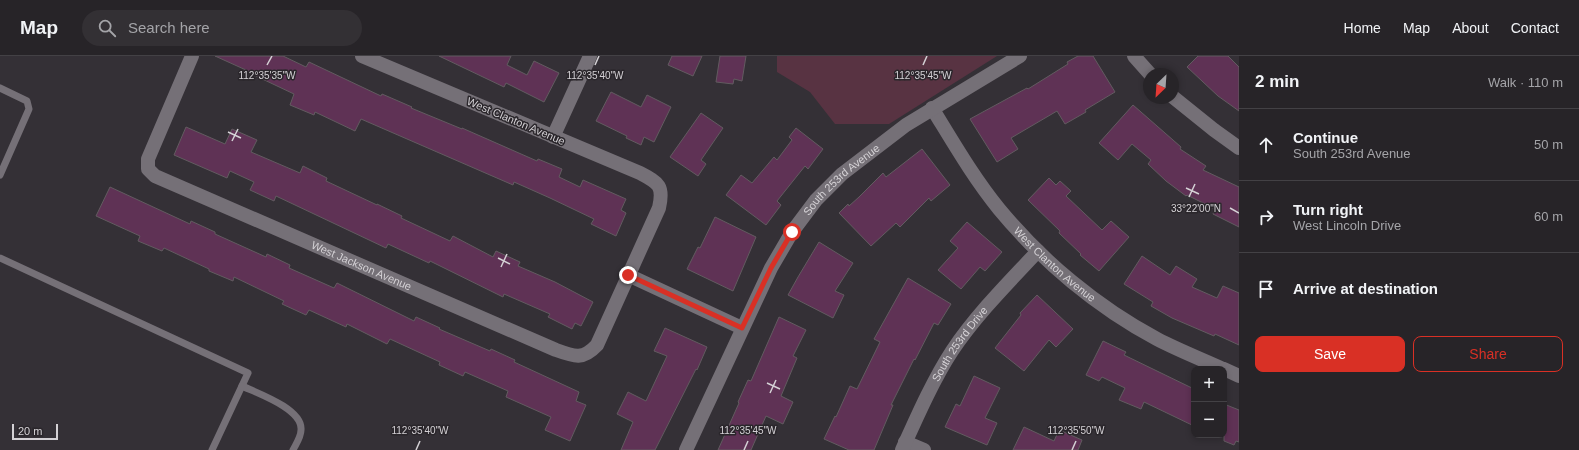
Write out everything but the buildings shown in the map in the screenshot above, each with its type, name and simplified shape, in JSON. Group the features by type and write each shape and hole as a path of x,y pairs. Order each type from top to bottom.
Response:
{"street":[{"name":"West Jackson Avenue","path":"192,56 153,144 148,159 148,169 155,176 164,181 556,350 578,357 589,354 597,345 628,275"},
{"name":"West Clanton Avenue","path":"362,56 640,173 656,182 662,194 659,208 628,275"},
{"path":"553,136 590,56"},
{"name":"South 253rd Avenue","path":"686,450 771,268 792,232 816,200 842,174 906,125 1020,56"},
{"path":"1134,56 1145,68"},
{"path":"1179,102 1239,148"},
{"name":"West Clanton Avenue","path":"932,108 982,186 999,209 1038,251 1094,299 1119,316 1156,338 1217,366"},
{"name":"South 253rd Drive","path":"904,446 941,370 952,351 985,309 1038,251"},
{"path":"628,275 742,328"},
{"name":"West Clanton Avenue","path":"1227,370 1239,376"},
{"path":"904,446 924,450"}],"lane":[{"path":"0,88 27,101 29,109 0,175"},
{"path":"0,258 248,373 212,450"},
{"path":"242,386 290,410 299,420 302,429 293,450"}],"shaded area":[{"path":"777,56 997,56 889,124 835,124 810,92 777,72"}],"route":[{"path":"628,275 742,328 771,268 792,232"}]}
